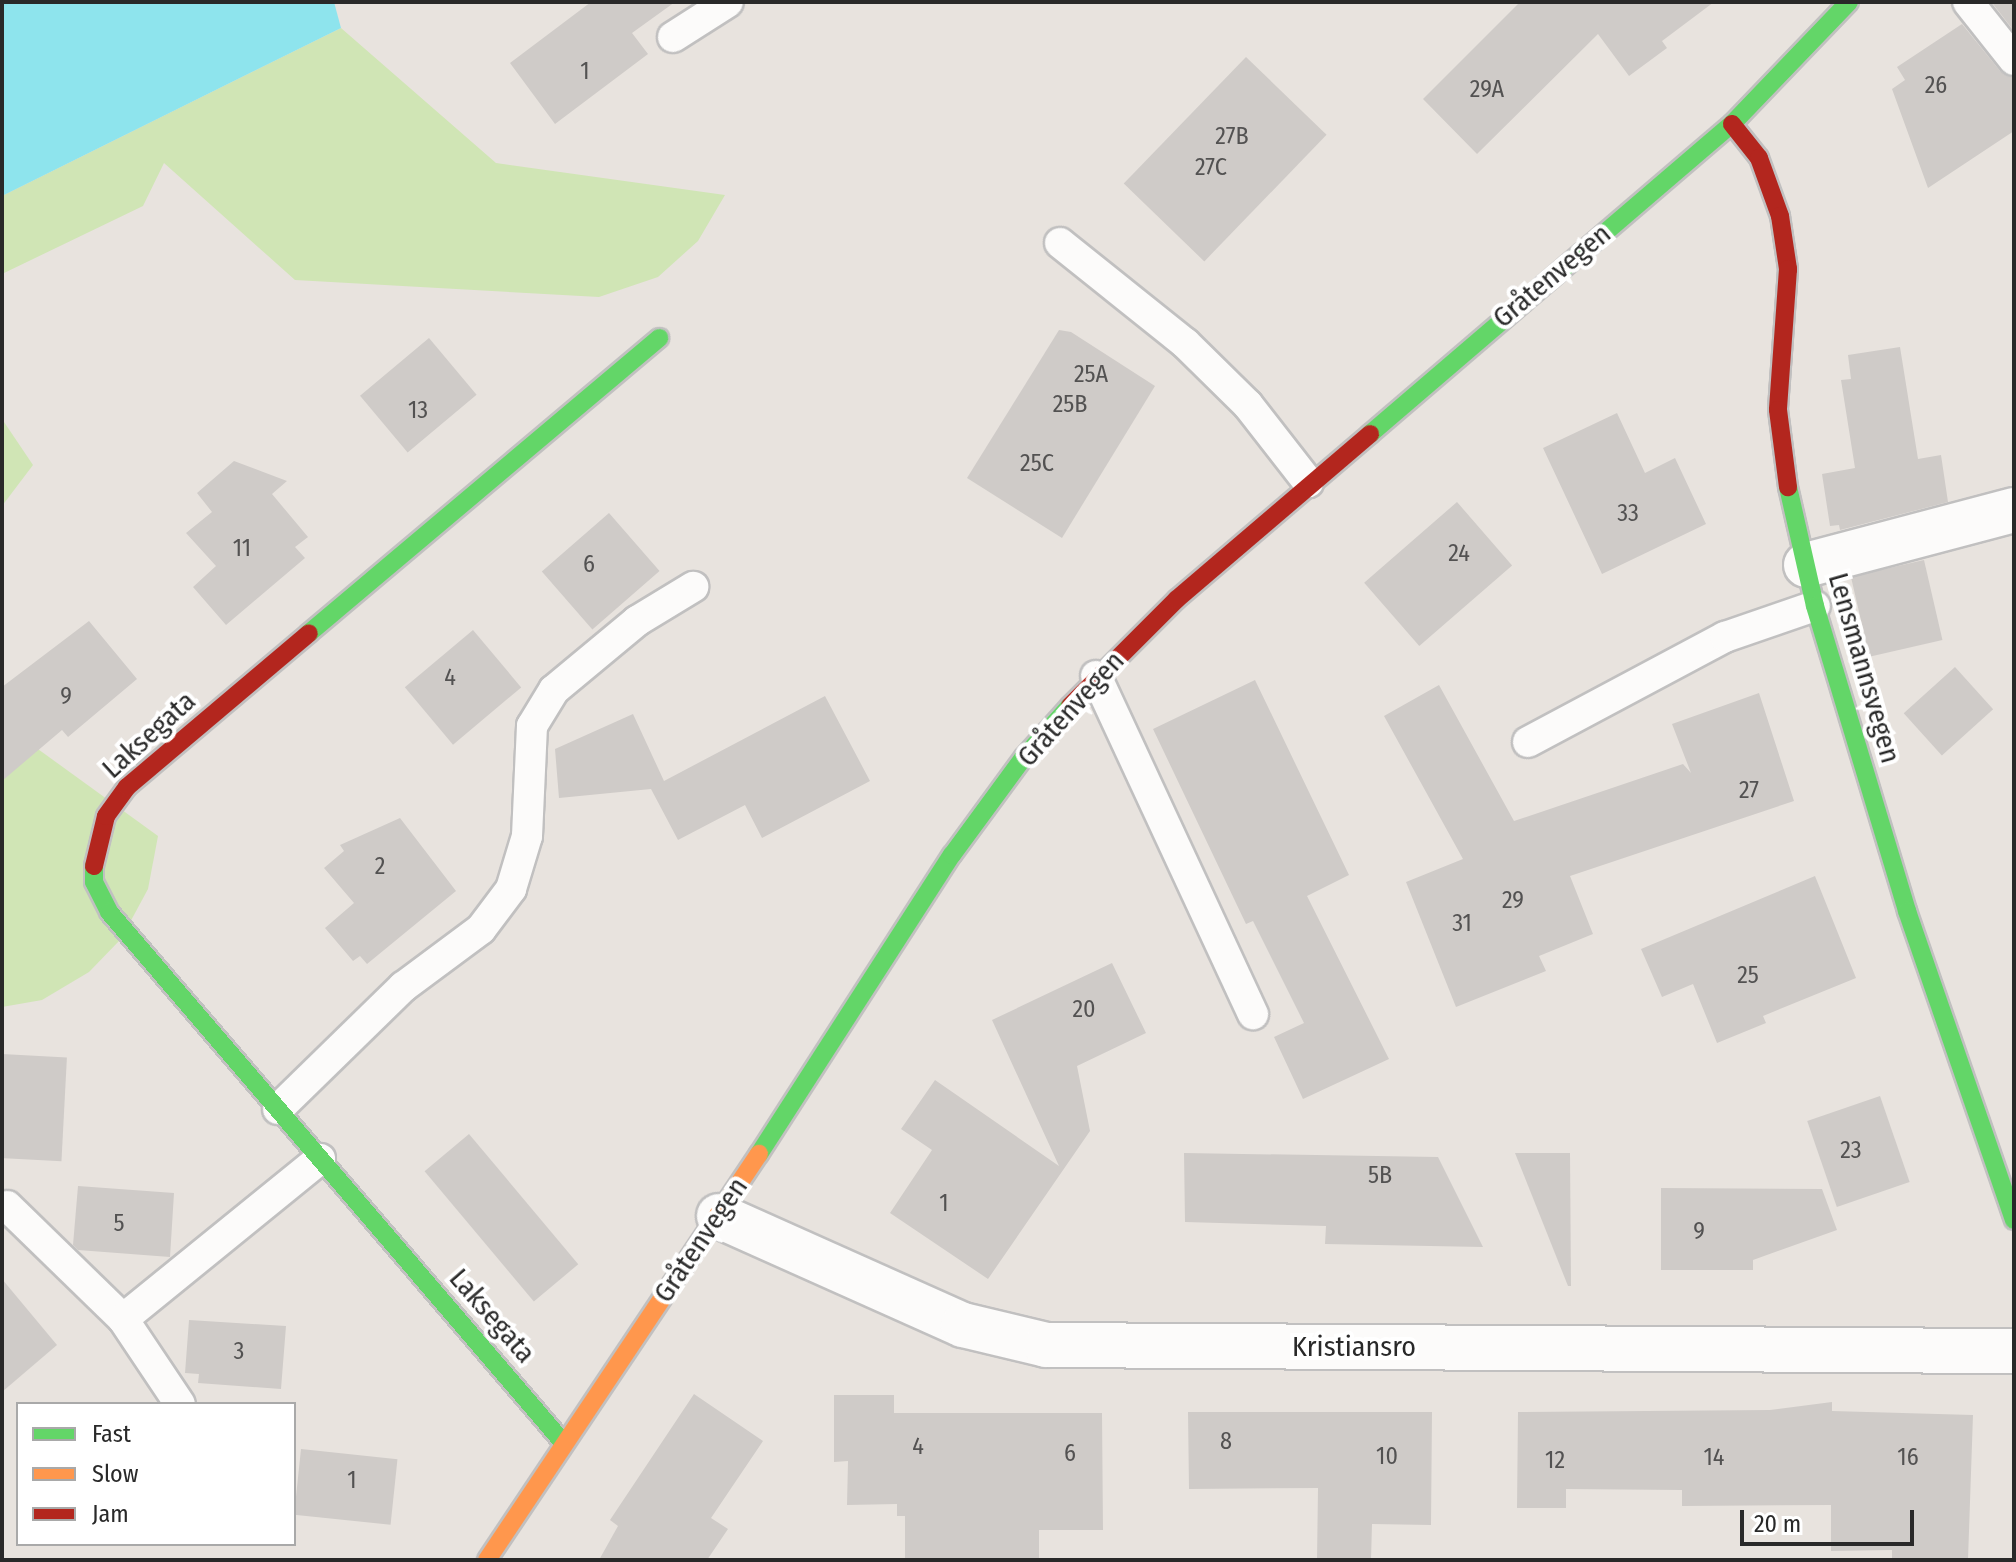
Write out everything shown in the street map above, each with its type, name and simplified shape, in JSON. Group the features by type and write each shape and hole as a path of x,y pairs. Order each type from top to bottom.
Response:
{"street":[{"name":"Gråtenvegen","path":"487,1560 562,1441 719,1216 952,855 1024,757 1096,676 1308,482 1732,124 1835,6"},
{"name":"Lensmannsvegen","path":"1732,124 1759,158 1780,216 1788,269 1778,410 1786,477 1810,585 1907,911 2014,1220"},
{"name":"Laksegata","path":"562,1441 109,912 94,882 94,849 106,816 127,787 659,338"},
{"path":"1810,585 2014,510"},
{"name":"Kristiansro","path":"719,1216 963,1325 1046,1345 2014,1351"}],"lane":[{"path":"673,37 728,2"},
{"path":"1968,2 2014,60"},
{"path":"1060,243 1195,354 1248,405 1308,482"},
{"path":"1528,742 1725,637 1810,585"},
{"path":"278,1109 403,987 481,929 511,889 527,836 532,726 554,690 637,621 693,587"},
{"path":"1096,676 1253,1014"},
{"path":"123,1319 320,1159"},
{"path":"7,1206 123,1319 179,1402"}],"green space":[{"path":"341,28 496,163 725,195 698,241 658,277 599,297 295,280 164,163 143,206 2,274 2,196"},
{"path":"2,419 33,465 2,506"},
{"path":"2,723 158,836 148,889 121,939 89,972 42,1000 2,1007"}],"water":[{"path":"2,2 334,2 341,28 2,196"}],"building":[{"path":"591,2 675,2 632,33 648,54 555,124 510,63"},
{"path":"1520,2 1714,2 1662,41 1667,48 1629,76 1598,34 1477,154 1423,99"},
{"path":"2014,2 2014,31 1993,4"},
{"path":"1962,24 2000,71 2014,78 2014,131 1928,188 1892,89 1905,80 1897,67"},
{"path":"1246,57 1327,135 1204,261 1124,184"},
{"path":"1059,330 1071,332 1155,386 1062,538 967,478"},
{"path":"429,338 477,395 408,453 360,396"},
{"path":"1900,347 1918,459 1941,455 1948,502 1840,530 1839,525 1830,526 1822,474 1855,468 1841,380 1851,379 1848,355"},
{"path":"1617,413 1645,473 1675,458 1706,524 1602,574 1543,448"},
{"path":"234,461 287,481 272,494 308,537 295,547 305,558 226,625 193,587 216,566 186,533 212,512 197,493"},
{"path":"1457,502 1512,565 1419,646 1364,583"},
{"path":"609,513 660,571 592,630 542,571"},
{"path":"1924,560 1942,640 1869,657 1851,577"},
{"path":"89,621 137,679 68,737 62,730 2,781 2,687"},
{"path":"473,630 521,687 453,745 405,687"},
{"path":"1955,667 1993,709 1942,756 1904,713"},
{"path":"1255,680 1349,875 1307,896 1389,1059 1303,1099 1274,1037 1304,1023 1253,921 1246,924 1153,729"},
{"path":"1439,685 1514,821 1683,764 1691,773 1672,724 1759,693 1794,801 1570,876 1593,934 1539,956 1546,971 1456,1007 1406,882 1463,859 1384,716"},
{"path":"825,696 870,781 762,838 745,805 678,840 651,789 559,798 555,749 633,714 664,781"},
{"path":"400,818 456,891 367,964 360,956 353,961 325,928 354,903 324,868 344,851 340,845"},
{"path":"1815,876 1856,978 1763,1016 1766,1023 1717,1043 1693,984 1662,997 1641,949"},
{"path":"1112,963 1146,1033 1077,1066 1090,1131 988,1279 890,1213 932,1150 901,1129 935,1080 1059,1166 992,1020"},
{"path":"2,1054 67,1057 61,1161 2,1158"},
{"path":"1880,1096 1910,1182 1837,1207 1807,1121"},
{"path":"469,1134 578,1264 534,1302 425,1171"},
{"path":"1184,1153 1438,1157 1483,1247 1325,1244 1326,1226 1185,1222"},
{"path":"1515,1153 1570,1153 1571,1286 1568,1286"},
{"path":"78,1186 174,1193 170,1257 78,1250 73,1245"},
{"path":"1661,1188 1822,1189 1837,1230 1753,1260 1753,1270 1661,1270"},
{"path":"2,1279 57,1345 2,1392"},
{"path":"189,1320 286,1326 281,1389 198,1383 199,1374 185,1373"},
{"path":"694,1394 763,1441 711,1518 728,1529 707,1560 599,1560 618,1526 610,1520"},
{"path":"834,1395 894,1395 894,1413 1102,1413 1103,1530 1039,1530 1039,1560 905,1560 905,1516 897,1516 897,1504 847,1505 848,1461 834,1462"},
{"path":"1832,1402 1832,1411 1973,1415 1968,1560 1892,1560 1892,1550 1831,1551 1831,1505 1682,1506 1682,1490 1566,1489 1566,1508 1517,1508 1518,1412 1770,1410"},
{"path":"1188,1412 1432,1412 1431,1525 1372,1524 1371,1560 1317,1560 1318,1488 1189,1489"},
{"path":"301,1449 397,1459 391,1525 296,1515"}],"traffic: fast":[{"path":"1370,434 1732,124 1849,2"},
{"path":"309,633 659,338"},
{"path":"1788,487 1815,606 1907,911 2014,1220"},
{"path":"759,1154 952,855 1024,757 1070,706"},
{"path":"94,866 94,882 109,912 562,1441"}],"traffic: slow":[{"path":"487,1560 759,1154"}],"traffic: jam":[{"path":"1732,124 1759,158 1780,216 1788,269 1778,410 1788,487"},
{"path":"1070,706 1177,599 1370,434"},
{"path":"94,866 106,816 127,787 309,633"}]}
